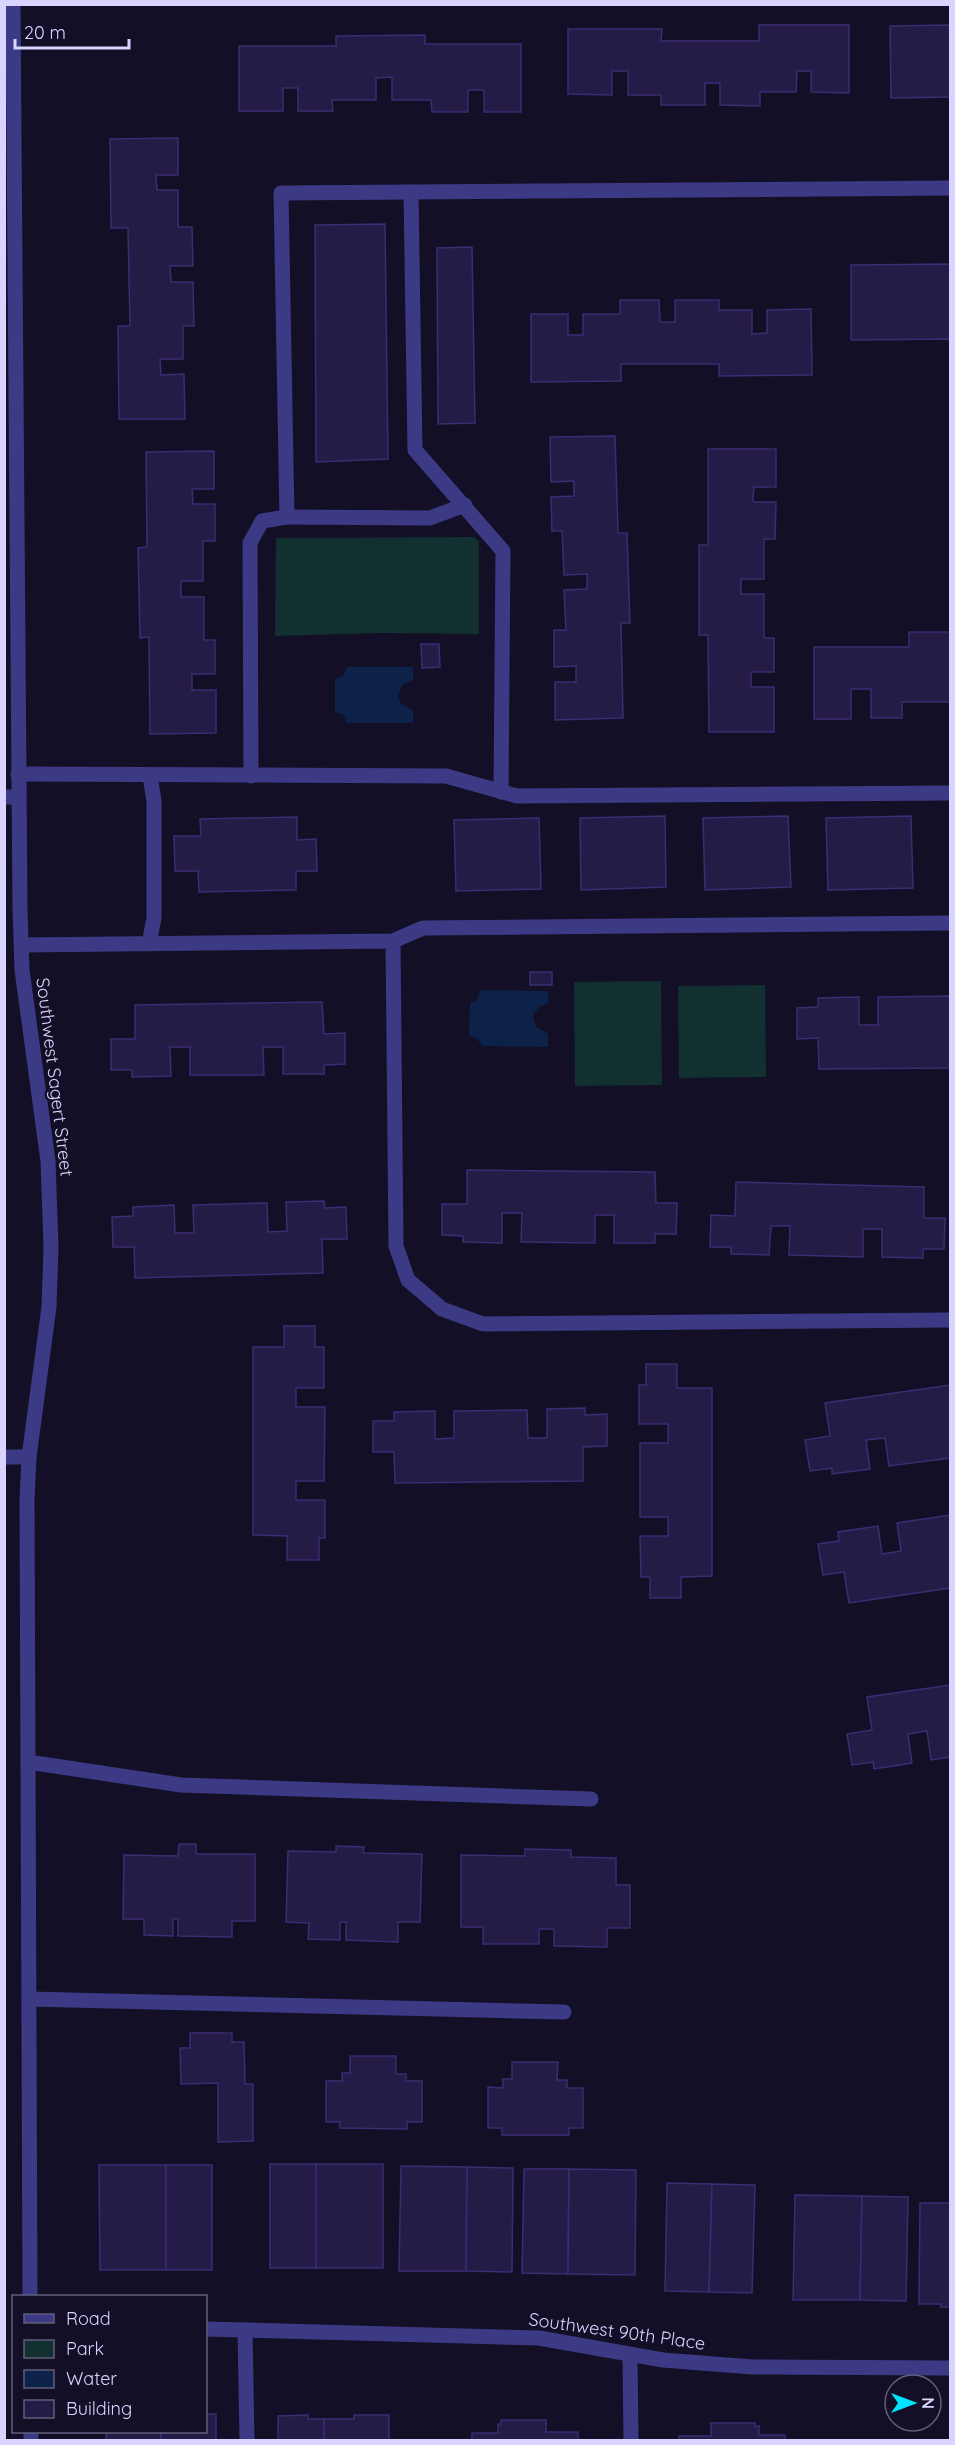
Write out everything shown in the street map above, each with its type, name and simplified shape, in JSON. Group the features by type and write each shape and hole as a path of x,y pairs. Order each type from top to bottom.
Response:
{"street":[{"name":"Southwest Sagert Street","path":"13,4 9,178 18,774 11,797 22,970 44,1117 50,1200 49,1307 29,1457 27,1499 30,2295"},
{"path":"287,517 281,193 951,188"},
{"path":"411,192 414,450 503,550 501,792"},
{"path":"251,776 250,543 262,521 287,517 430,518 465,505"},
{"path":"18,774 446,776 517,796 951,793"},
{"path":"149,944 154,906 154,801 150,776"},
{"path":"22,945 393,941 423,928 951,922"},
{"path":"393,941 396,1246 408,1280 442,1309 483,1323 951,1320"},
{"path":"4,1457 29,1457"},
{"path":"28,1762 181,1785 591,1799"},
{"path":"29,1999 564,2012"},
{"name":"Southwest 90th Place","path":"207,2329 539,2338 570,2342 630,2356 752,2367 951,2368"},
{"path":"245,2330 247,2440"},
{"path":"630,2356 631,2440"}],"green space":[{"path":"474,537 479,541 479,634 382,633 275,636 276,538"},
{"path":"661,981 662,1085 575,1086 574,982"},
{"path":"765,985 766,1077 679,1078 678,986"}],"water":[{"path":"347,667 413,667 413,680 402,685 398,695 401,704 413,710 413,723 347,723 343,714 335,712 335,679 343,676"},
{"path":"481,990 548,991 548,1004 540,1006 533,1015 536,1027 548,1034 548,1047 482,1046 477,1038 469,1036 470,1003 477,1000"}],"building":[{"path":"759,25 849,25 849,93 811,92 811,71 797,71 796,92 760,92 760,106 720,105 720,83 705,83 705,105 661,105 661,95 628,95 628,71 612,71 612,95 568,94 568,29 662,29 661,41 759,41"},
{"path":"950,25 950,97 891,98 890,26"},
{"path":"425,35 425,44 521,44 521,112 484,112 484,90 468,90 468,112 432,112 431,100 392,100 392,77 376,78 376,100 332,100 333,111 298,111 298,88 283,88 283,111 239,111 239,46 336,46 336,36"},
{"path":"178,138 178,175 156,175 157,190 178,190 178,227 192,227 193,266 170,266 171,282 193,282 194,326 183,326 183,359 160,359 161,375 184,374 185,419 119,419 118,326 130,326 128,228 111,228 110,139"},
{"path":"385,224 388,459 316,462 315,225"},
{"path":"472,247 475,423 438,424 437,248"},
{"path":"950,264 950,339 851,340 851,265"},
{"path":"620,300 659,300 660,322 675,322 675,300 719,300 719,310 752,310 752,334 767,333 767,310 811,309 812,375 719,376 719,364 621,364 621,381 531,382 531,314 568,314 568,335 583,335 583,314 620,314"},
{"path":"615,436 618,533 627,533 630,623 621,623 623,718 555,720 555,682 576,682 576,666 554,667 554,630 566,630 564,590 587,589 587,574 564,575 562,531 552,531 551,497 574,496 574,481 551,482 550,437"},
{"path":"708,449 776,449 776,487 754,487 753,500 754,502 776,502 775,539 764,539 764,579 741,579 741,594 764,594 764,638 774,638 774,672 751,672 751,687 774,687 774,732 709,732 708,635 699,635 699,545 708,545"},
{"path":"214,451 214,489 192,489 193,504 215,504 215,541 203,541 203,581 181,581 181,597 204,597 204,640 215,640 215,674 192,674 192,690 216,690 216,733 150,734 149,637 140,638 138,548 147,547 146,452"},
{"path":"909,632 950,632 950,702 902,702 902,718 871,718 871,689 851,689 851,719 814,719 814,647 909,647"},
{"path":"421,644 439,644 440,667 422,668"},
{"path":"665,816 666,887 581,890 580,818"},
{"path":"788,816 791,887 705,890 703,818"},
{"path":"911,816 913,888 828,890 826,818"},
{"path":"297,817 297,840 316,839 317,871 296,871 296,890 199,892 198,871 175,871 174,836 201,836 200,819"},
{"path":"539,818 541,889 456,891 454,820"},
{"path":"530,972 552,972 552,985 530,985"},
{"path":"950,996 950,1068 819,1069 818,1038 797,1039 797,1008 818,1007 818,998 859,997 859,1025 878,1025 878,997"},
{"path":"322,1002 324,1034 345,1033 345,1064 324,1065 324,1074 283,1074 283,1047 263,1047 264,1075 190,1075 190,1047 170,1047 171,1076 132,1077 132,1070 111,1070 111,1039 135,1039 135,1005"},
{"path":"467,1170 655,1172 656,1203 677,1203 676,1234 655,1234 655,1243 614,1243 614,1215 595,1215 595,1243 521,1242 522,1213 502,1213 502,1243 463,1242 463,1236 442,1235 442,1204 467,1204"},
{"path":"736,1182 924,1187 924,1218 945,1218 944,1249 923,1249 923,1258 882,1257 882,1229 863,1229 863,1257 789,1255 790,1226 771,1226 769,1255 731,1254 731,1247 710,1247 711,1215 735,1216"},
{"path":"324,1201 325,1208 346,1207 347,1239 322,1239 323,1273 135,1278 134,1247 113,1247 112,1217 133,1216 133,1207 174,1205 175,1233 194,1233 193,1205 267,1203 268,1232 287,1231 286,1202"},
{"path":"284,1326 315,1326 315,1347 324,1347 324,1388 296,1388 296,1407 325,1407 324,1481 296,1481 296,1500 325,1500 325,1538 319,1538 319,1560 287,1560 287,1536 253,1535 253,1347 284,1347"},
{"path":"646,1364 677,1364 677,1388 712,1388 712,1576 681,1577 681,1598 650,1598 650,1577 641,1577 640,1536 668,1536 668,1517 640,1517 640,1443 668,1443 668,1424 639,1424 639,1385 646,1385"},
{"path":"950,1385 950,1458 889,1466 885,1438 866,1440 870,1469 832,1474 832,1468 810,1471 805,1440 830,1436 825,1403"},
{"path":"585,1408 585,1415 607,1414 607,1446 583,1447 583,1481 395,1483 394,1452 373,1452 373,1421 394,1421 394,1412 435,1411 435,1439 454,1438 454,1411 527,1410 528,1438 547,1438 547,1409"},
{"path":"950,1515 950,1588 849,1603 844,1572 823,1575 818,1544 839,1541 838,1532 878,1526 882,1554 901,1551 897,1523"},
{"path":"950,1685 950,1757 931,1760 927,1731 908,1734 912,1763 874,1769 873,1762 852,1765 847,1734 872,1730 867,1697"},
{"path":"179,1844 196,1844 196,1854 255,1854 255,1921 232,1921 232,1937 178,1936 178,1919 173,1919 173,1936 144,1935 144,1919 123,1919 124,1855 178,1856"},
{"path":"336,1846 364,1847 363,1853 422,1854 420,1922 398,1922 398,1942 346,1940 346,1922 340,1922 340,1940 308,1939 309,1923 286,1922 288,1851 336,1852"},
{"path":"525,1849 571,1850 571,1857 616,1858 616,1885 630,1885 630,1928 607,1928 607,1947 554,1946 554,1929 539,1929 539,1944 483,1944 483,1927 461,1927 461,1855 525,1856"},
{"path":"190,2033 232,2033 232,2042 244,2042 245,2084 253,2084 253,2141 218,2142 218,2083 181,2084 180,2048 190,2048"},
{"path":"350,2056 396,2056 396,2074 406,2074 406,2081 422,2081 422,2122 407,2122 407,2129 340,2128 340,2122 326,2122 326,2081 342,2081 342,2073 350,2073"},
{"path":"512,2062 558,2062 557,2080 567,2080 567,2088 583,2088 583,2128 569,2128 569,2135 502,2135 502,2128 488,2128 488,2087 503,2088 503,2079 512,2079"},
{"path":"270,2164 316,2164 316,2268 270,2268"},
{"path":"316,2164 383,2164 383,2268 316,2268"},
{"path":"99,2165 166,2165 166,2270 100,2270"},
{"path":"166,2165 212,2165 212,2270 166,2270"},
{"path":"401,2166 467,2167 466,2271 399,2271"},
{"path":"467,2167 513,2168 512,2272 466,2271"},
{"path":"524,2169 569,2169 568,2274 522,2273"},
{"path":"569,2169 636,2170 635,2275 568,2274"},
{"path":"667,2183 712,2184 709,2292 665,2291"},
{"path":"712,2184 755,2185 752,2293 709,2292"},
{"path":"795,2195 862,2196 860,2300 793,2300"},
{"path":"862,2196 908,2197 906,2301 860,2300"},
{"path":"920,2203 950,2203 950,2307 941,2307 941,2304 919,2304"},
{"path":"207,2414 216,2414 216,2440 161,2440 161,2433 207,2433"},
{"path":"308,2415 308,2419 324,2419 324,2440 278,2440 278,2416"},
{"path":"354,2415 389,2415 389,2440 324,2440 324,2419 354,2419"},
{"path":"501,2420 546,2420 546,2432 578,2432 578,2440 472,2440 472,2433 498,2433 498,2424 501,2424"},
{"path":"711,2423 755,2423 755,2427 759,2426 759,2435 785,2435 785,2440 679,2440 679,2436 711,2436"},
{"path":"106,2433 161,2433 161,2440 106,2440"}]}
